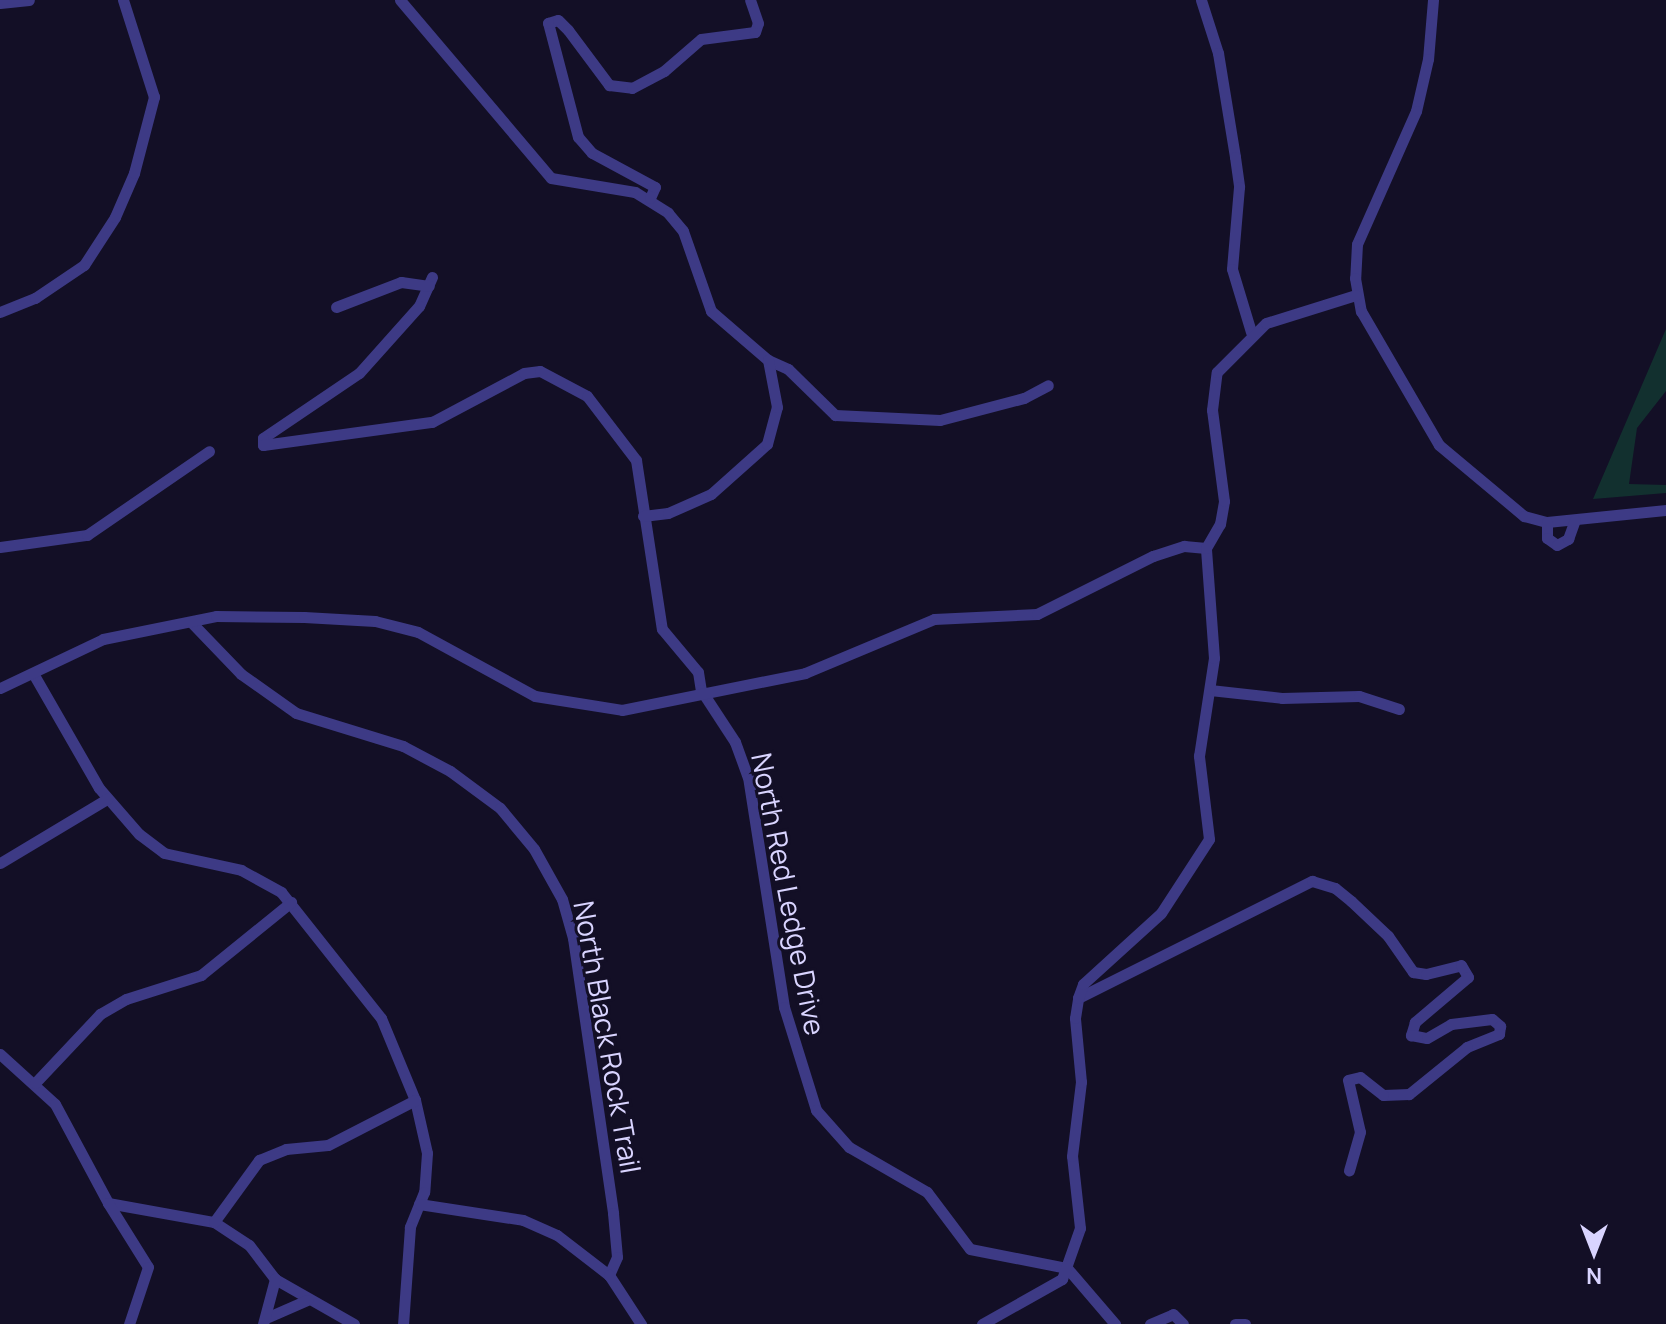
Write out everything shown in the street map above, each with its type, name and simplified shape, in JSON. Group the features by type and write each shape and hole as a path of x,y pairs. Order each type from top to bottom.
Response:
{"street":[{"path":"0,3 29,0"},
{"path":"0,311 49,290 84,265 115,217 134,173 154,97 123,0"},
{"path":"400,0 551,178 650,198 683,231 711,311 768,360 788,369 835,415 884,421 940,420 1024,398 1048,385"},
{"path":"650,198 655,187 592,153 578,137 548,23 558,20 568,30 609,85 632,88 664,71 701,39 755,32 758,23 750,0"},
{"path":"1201,0 1218,53 1235,157 1239,187 1232,269 1251,332"},
{"path":"1433,0 1428,59 1416,111 1357,244 1356,295 1380,349 1439,445 1524,516 1547,522 1666,510"},
{"name":"North Red Ledge Drive","path":"336,307 401,282 430,282 419,306 359,373 263,438 263,445 432,422 524,373 540,371 576,386 625,442 641,480 643,516 662,629 698,672 701,690 735,742 748,777 784,1007 816,1110 849,1147 927,1192 970,1249 1067,1268"},
{"path":"982,1324 1044,1292 1062,1279 1080,1228 1072,1164 1081,1082 1075,1018 1078,998 1083,984 1161,913 1206,847 1210,822 1199,756 1214,647 1206,548 1220,524 1224,494 1212,410 1214,380 1251,332 1310,307 1356,295"},
{"path":"643,516 668,513 711,494 767,444 777,407 768,360"},
{"path":"0,547 87,535 209,451"},
{"path":"1547,522 1547,538 1557,545 1568,539 1575,520"},
{"path":"0,688 34,675 79,647 191,622 247,616 375,621 447,644 507,685 535,696 601,710 663,704 701,690 805,673 934,619 1037,614 1153,556 1184,546 1206,548"},
{"name":"North Black Rock Trail","path":"191,622 241,674 296,713 416,752 471,785 500,808 534,849 562,899 573,938 613,1213 617,1257 609,1275"},
{"path":"34,675 107,799 164,853 255,874 291,902 381,1018 415,1100 427,1153 419,1204 410,1227 403,1324"},
{"path":"1210,690 1282,698 1359,696 1399,709"},
{"path":"0,863 107,799"},
{"path":"1078,998 1312,881 1335,888 1351,901 1388,936 1413,972 1426,974 1461,965 1468,977 1415,1022 1411,1035 1427,1038 1451,1024 1492,1019 1500,1026 1499,1034 1467,1047 1409,1094 1383,1095 1360,1077 1348,1080 1360,1132 1349,1170"},
{"path":"35,1083 100,1014 126,999 201,975 291,902"},
{"path":"0,1054 35,1083 65,1118 108,1203 148,1267 129,1324"},
{"path":"214,1222 259,1160 286,1149 328,1145 415,1100"},
{"path":"108,1203 214,1222 249,1245 275,1279 307,1300 354,1324"},
{"path":"419,1204 523,1220 557,1235 609,1275 641,1324"},
{"path":"1067,1268 1115,1324"},
{"path":"265,1321 275,1279"},
{"path":"265,1321 307,1300"},
{"path":"1150,1324 1173,1314 1183,1324"},
{"path":"1235,1324 1245,1324"}],"green space":[{"path":"1666,329 1666,391 1637,428 1629,484 1666,485 1666,493 1593,499"}]}
